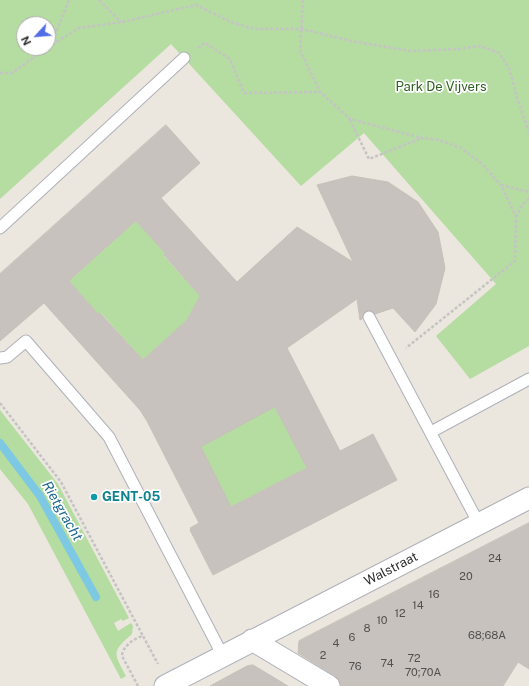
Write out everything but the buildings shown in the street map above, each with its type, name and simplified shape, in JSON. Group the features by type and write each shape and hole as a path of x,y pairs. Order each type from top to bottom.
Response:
{"street":[{"name":"Walstraat","path":"166,685 528,499"},
{"path":"252,640 329,686"}],"lane":[{"path":"0,228 184,58"},
{"path":"369,316 479,524"},
{"path":"0,358 7,357 26,341 109,437 223,656"},
{"path":"431,432 529,379"}],"path":[{"path":"56,31 69,0"},
{"path":"99,0 122,22"},
{"path":"303,0 300,50 320,92 350,119 369,159 422,138"},
{"path":"56,43 79,28 122,22 196,5 231,22 254,29 302,29 351,41 410,51 458,50 480,46 499,53 509,68 518,101 529,132"},
{"path":"184,58 205,43 230,59 244,93 320,92"},
{"path":"0,73 12,73 36,56"},
{"path":"350,119 422,138 438,140 461,148 482,164 500,185 516,217 516,261 391,359"},
{"path":"500,185 529,192"},
{"path":"516,217 521,207 529,198"},
{"path":"0,403 61,482 143,636 166,685"},
{"path":"138,686 122,656 122,652 137,637 143,636"}],"green space":[{"name":"Park De Vijvers","path":"0,0 529,0 529,346 470,379 436,336 496,284 364,133 301,186 171,44 0,199"},
{"path":"136,221 166,254 164,256 200,296 187,320 143,360 101,313 98,314 69,281"},
{"path":"274,404 309,467 229,508 194,434"},
{"path":"0,410 58,484 129,618 123,621 121,619 114,623 118,631 131,623 133,626 132,634 121,645 117,653 117,657 126,676 121,679 28,504 0,469"}],"waterway":[{"name":"Rietgracht","path":"0,443 40,496 96,597"}],"place":[{"name":"GENT-05","path":"94,497"}]}
